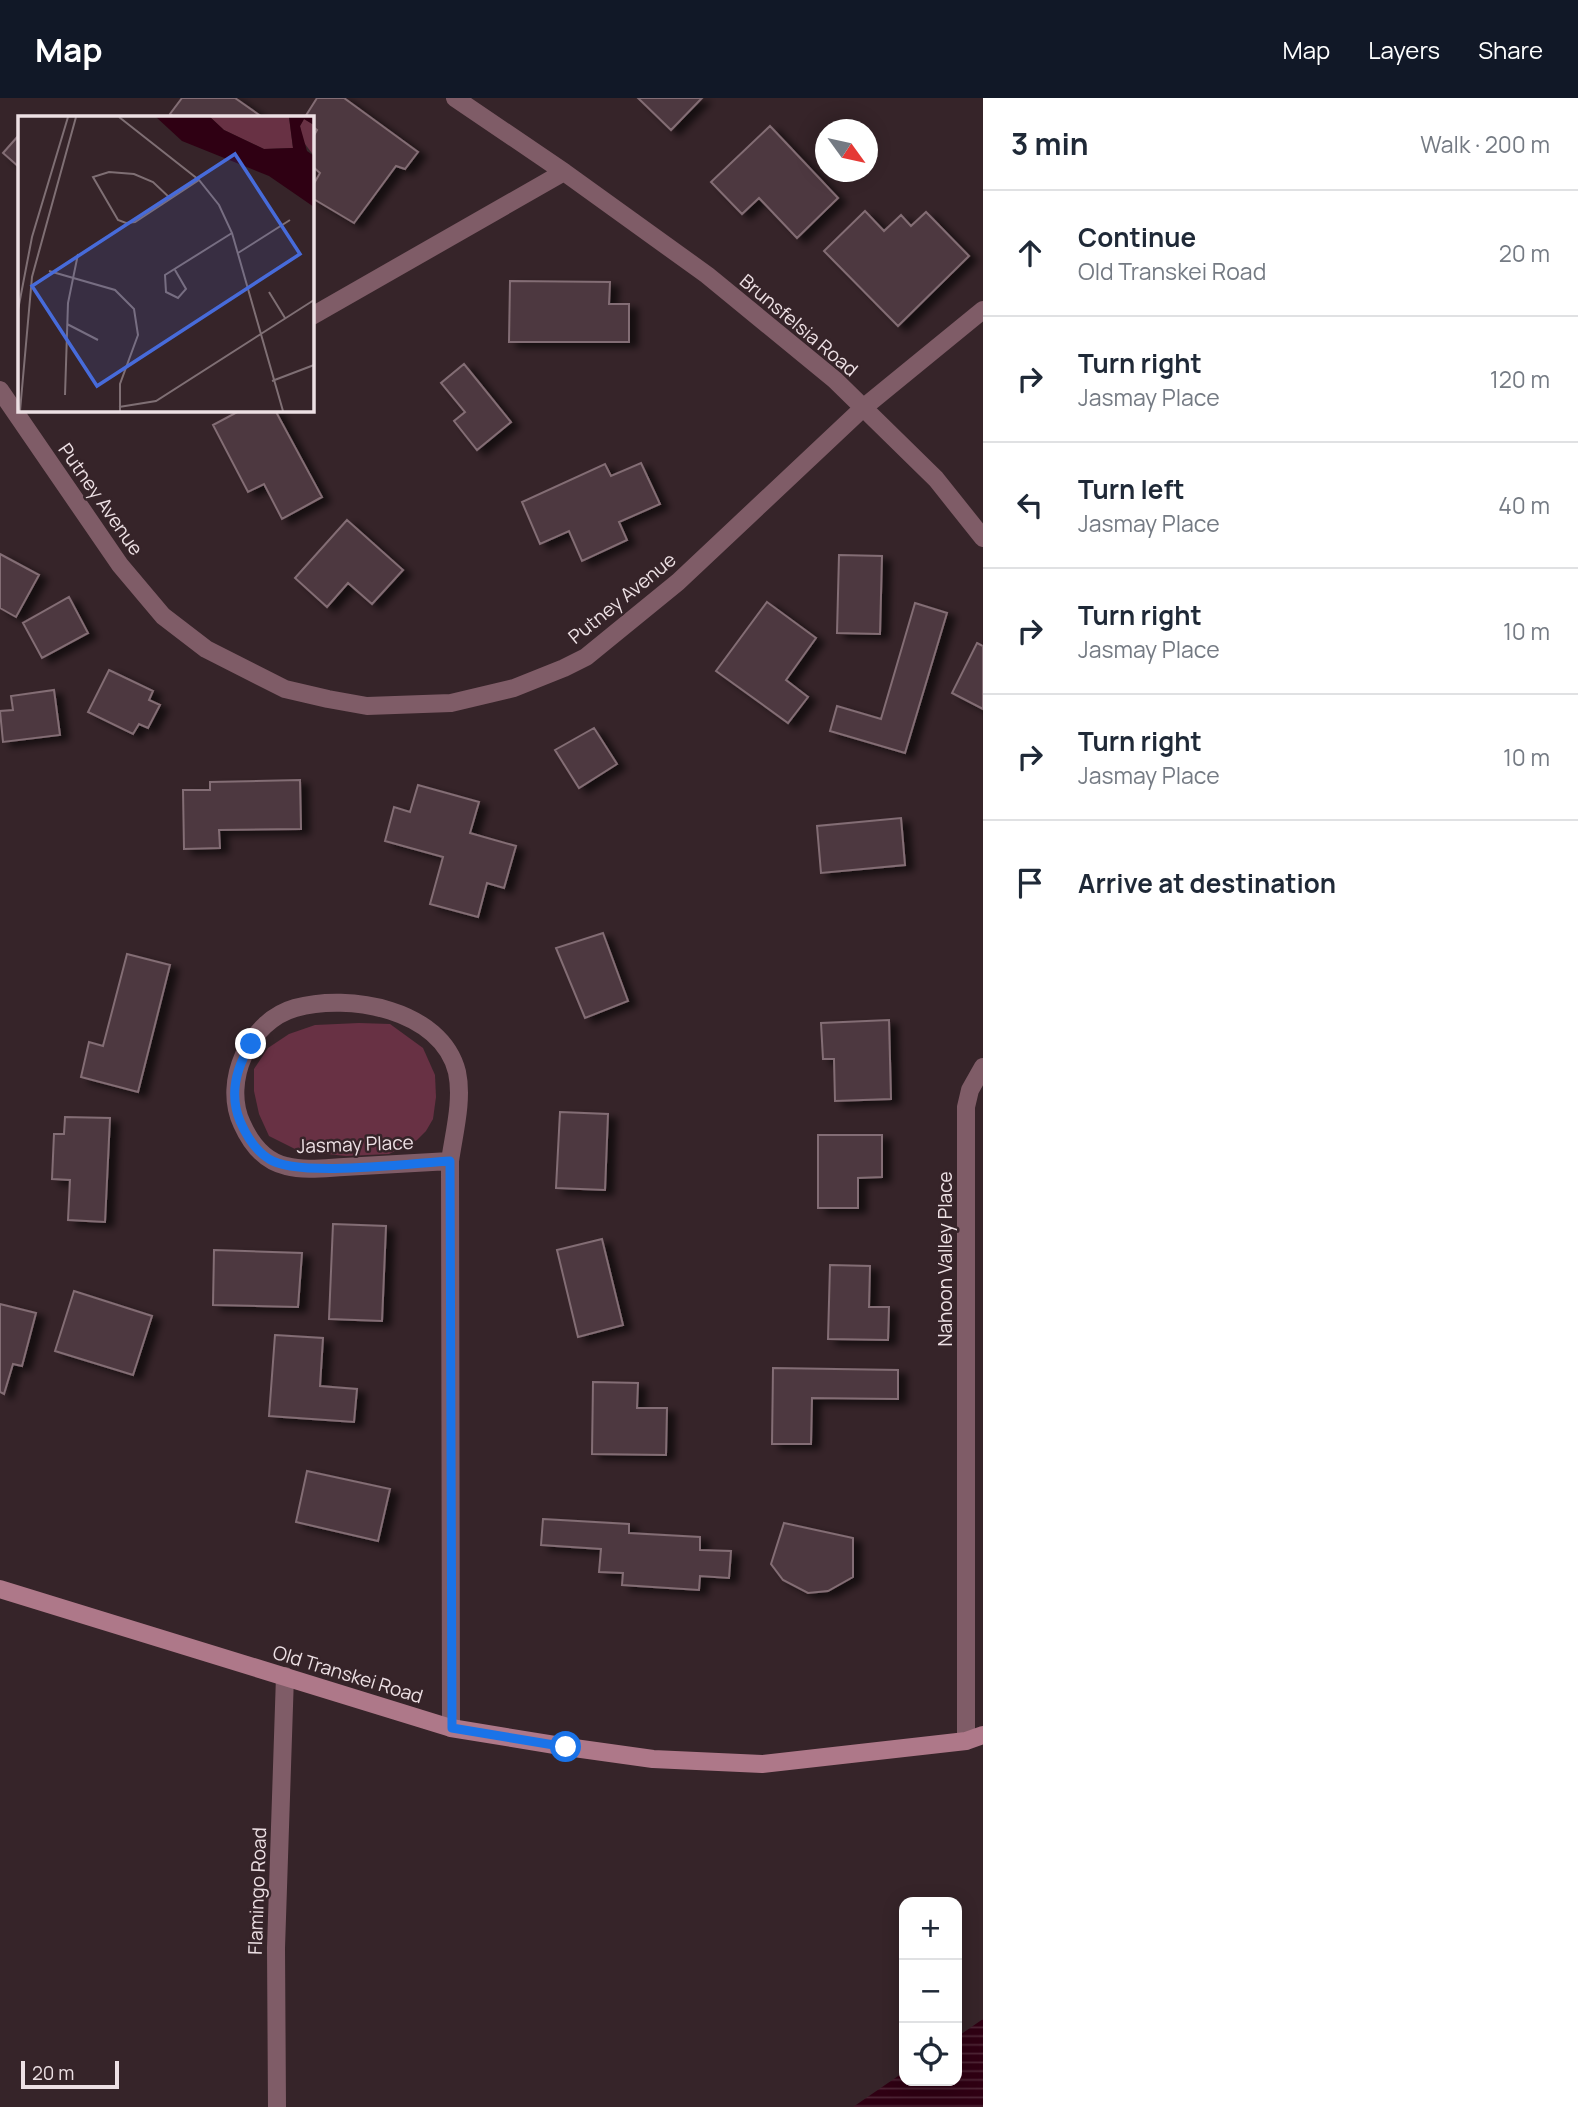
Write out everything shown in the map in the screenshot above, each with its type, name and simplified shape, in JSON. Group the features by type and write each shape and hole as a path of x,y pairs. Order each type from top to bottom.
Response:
{"main road":[{"name":"Old Transkei Road","path":"0,1588 452,1728 653,1759 762,1764 974,1738"}],"street":[{"name":"Brunsfelsia Road","path":"455,98 707,275 835,380 936,479 983,538"},
{"path":"313,315 564,172"},
{"name":"Putney Avenue","path":"0,390 120,565 163,616 206,649 285,689 367,706 451,703 514,688 586,657 678,582 863,408 983,310"},
{"name":"Jasmay Place","path":"450,1161 300,1169 268,1159 248,1137 235,1107 236,1075 242,1058 264,1028 278,1016 293,1008 340,1004 374,1007 408,1016 429,1028 443,1041 457,1073 458,1102 450,1161 452,1728"},
{"name":"Nahoon Valley Place","path":"974,1738 975,1454 966,1107 983,1067"},
{"name":"Flamingo Road","path":"277,2107 276,1948 285,1676"}],"shaded area":[{"path":"390,1024 423,1048 435,1075 436,1097 433,1119 426,1131 417,1140 389,1154 346,1156 299,1151 269,1136 259,1114 254,1091 254,1069 268,1048 289,1034 315,1025"},
{"path":"983,2019 983,2107 853,2107 899,2075 899,2086 962,2086 962,2034"}],"building":[{"path":"182,98 235,98 261,116 173,116 170,114"},
{"path":"317,98 344,98 418,152 405,169 396,166 354,223 313,199 313,185 320,173 313,167 313,137 317,130 313,127 313,116 306,116"},
{"path":"638,98 702,98 671,130"},
{"path":"770,126 815,174 815,182 823,182 838,198 797,238 759,198 742,214 711,182"},
{"path":"18,136 18,166 3,153"},
{"path":"865,211 884,231 901,215 911,226 926,212 969,256 898,326 824,251"},
{"path":"510,281 610,282 609,304 629,304 629,342 509,342"},
{"path":"464,364 511,422 477,450 454,421 465,412 441,383"},
{"path":"239,411 276,411 322,497 282,519 264,484 248,492 213,425"},
{"path":"641,463 660,504 619,522 627,540 582,561 569,531 540,544 522,502 605,464 611,476"},
{"path":"347,520 403,570 372,604 348,583 327,607 295,578"},
{"path":"0,554 39,575 16,617 0,608"},
{"path":"839,555 882,556 880,634 837,633"},
{"path":"69,597 88,633 42,658 23,623"},
{"path":"767,602 816,638 786,680 808,697 788,723 716,671"},
{"path":"915,603 947,613 905,753 830,731 837,706 881,719"},
{"path":"977,643 983,646 983,709 952,693"},
{"path":"109,670 153,691 149,700 160,705 148,728 139,724 133,734 88,712"},
{"path":"54,690 60,735 3,742 0,711 13,710 11,696"},
{"path":"594,728 617,764 579,788 555,750"},
{"path":"300,780 301,829 219,830 220,848 184,849 183,790 210,790 210,782"},
{"path":"418,785 479,802 470,833 516,846 504,888 487,883 478,917 430,904 443,857 385,841 394,807 410,812"},
{"path":"901,818 905,865 821,873 817,826"},
{"path":"603,933 628,1001 585,1018 556,948"},
{"path":"127,954 170,965 138,1092 81,1077 89,1042 103,1046"},
{"path":"889,1020 891,1099 835,1101 834,1059 823,1059 821,1023"},
{"path":"560,1112 608,1114 605,1190 556,1188"},
{"path":"65,1117 110,1118 105,1222 68,1220 70,1180 52,1179 54,1134 64,1134"},
{"path":"818,1135 882,1135 882,1177 858,1178 858,1208 818,1208"},
{"path":"333,1224 386,1226 382,1321 329,1319"},
{"path":"602,1239 623,1325 578,1337 557,1250"},
{"path":"214,1250 302,1253 298,1307 213,1305"},
{"path":"830,1265 870,1266 869,1307 889,1307 888,1340 828,1339"},
{"path":"74,1291 152,1316 133,1375 55,1351"},
{"path":"0,1304 36,1313 22,1366 13,1364 4,1394 0,1392"},
{"path":"275,1335 323,1338 320,1386 357,1389 354,1422 269,1416"},
{"path":"773,1368 898,1370 898,1399 812,1398 811,1444 772,1444"},
{"path":"593,1382 638,1383 637,1408 667,1408 666,1455 592,1454"},
{"path":"307,1471 390,1489 378,1541 296,1522"},
{"path":"543,1519 629,1524 629,1533 700,1537 700,1550 731,1551 729,1578 700,1576 699,1590 622,1585 623,1573 599,1572 601,1549 541,1545"},
{"path":"784,1523 853,1538 853,1577 828,1591 808,1593 783,1580 771,1564"}],"route":[{"path":"251,1044 236,1075 235,1107 248,1137 268,1159 283,1166 300,1169 450,1161 452,1728 566,1747"}]}
